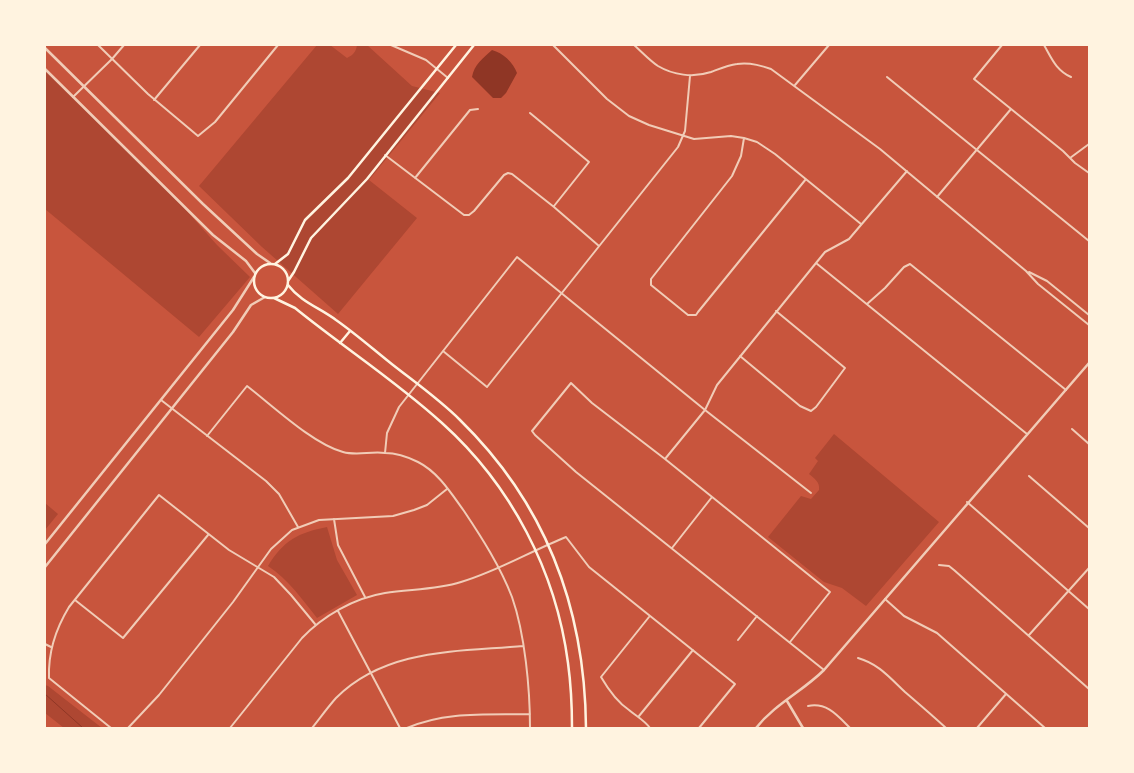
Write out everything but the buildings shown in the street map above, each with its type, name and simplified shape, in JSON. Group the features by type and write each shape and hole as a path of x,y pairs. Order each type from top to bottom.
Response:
{"main road":[{"path":"275,264 288,254 306,220 348,178 456,45"},
{"path":"288,281 311,238 355,192 474,45"},
{"path":"274,298 284,293 288,281 284,269 270,263 261,266 254,275 255,289 265,297 274,298 295,308 447,427 485,468 511,505 536,549 550,586 564,640 571,685 572,728"},
{"path":"288,285 298,297 325,312 460,420 494,458 522,497 548,544 565,586 576,628 583,671 586,728"},
{"path":"340,343 350,331"}],"street":[{"path":"98,45 154,100 198,136 216,122 278,45"},
{"path":"73,97 124,45"},
{"path":"154,100 200,45"},
{"path":"390,45 422,58 448,78"},
{"path":"553,45 607,99 629,116 649,126 683,136 699,139 731,136 744,138 765,147 861,224"},
{"path":"634,45 661,68 690,76 706,74 737,64 752,64 771,69 907,170 1026,271 1038,284 1089,325"},
{"path":"795,86 829,45"},
{"path":"1002,45 974,79 1089,173"},
{"path":"1044,45 1054,64 1063,74 1071,77"},
{"path":"45,48 203,204 257,254 270,263"},
{"path":"45,70 213,235 246,261 254,275 233,310 45,544"},
{"path":"443,352 487,387 673,153 683,136 690,76"},
{"path":"887,77 1089,241"},
{"path":"415,178 470,110 478,109"},
{"path":"937,197 1011,109"},
{"path":"530,113 589,162 554,207"},
{"path":"744,138 741,156 732,176 650,282 651,285 688,315 696,315 806,179"},
{"path":"1070,158 1089,144"},
{"path":"385,155 464,215 469,215 504,175 512,174 599,246"},
{"path":"665,459 705,410 717,385 824,252 849,238 907,170"},
{"path":"385,452 387,433 399,407 516,257 705,410 811,492"},
{"path":"816,263 1027,434"},
{"path":"867,304 904,267 910,264 1066,390"},
{"path":"1026,271 1047,281 1089,315"},
{"path":"45,567 233,332 251,305 265,297"},
{"path":"740,356 800,406 808,410 813,410 816,407 845,368 776,311"},
{"path":"756,728 766,716 814,680 824,670 967,502 1089,363"},
{"path":"790,642 830,592 665,459 592,403 571,383 532,431 576,472 824,670"},
{"path":"207,436 247,386 312,437 327,446 353,454 385,452 403,456 419,463 448,488 484,541 512,598 523,646 530,728"},
{"path":"161,400 266,481 280,494 298,526"},
{"path":"1072,429 1089,444"},
{"path":"1029,476 1089,528"},
{"path":"128,728 159,696 234,602 258,567 280,540 298,526 319,520 393,516 427,505 448,488"},
{"path":"111,728 49,678 48,663 51,647 59,624 75,599 159,495 229,550 274,577 315,624"},
{"path":"672,548 712,497"},
{"path":"967,502 1089,609"},
{"path":"334,519 338,545 366,598"},
{"path":"75,599 123,638 208,534"},
{"path":"230,728 315,624 366,598 385,593 443,587 462,582 566,537 589,567 735,684 699,728"},
{"path":"939,565 949,566 954,570 1089,689"},
{"path":"1029,635 1089,568"},
{"path":"885,599 904,616 937,633 1045,728"},
{"path":"338,611 400,728"},
{"path":"738,640 757,616"},
{"path":"649,617 600,677 617,699 650,728"},
{"path":"45,644 51,647"},
{"path":"312,728 337,698 350,687 372,673 404,659 421,655 523,646"},
{"path":"639,717 693,650"},
{"path":"858,658 882,668 946,728"},
{"path":"977,728 1006,694"},
{"path":"787,701 803,728"},
{"path":"808,706 820,705 827,707 850,728"},
{"path":"407,728 422,722 448,716 530,714"}],"shaded area":[{"path":"317,45 330,45 347,58 354,53 357,45 367,45 412,86 440,93 369,180 417,218 338,314 262,247 199,186"},
{"path":"492,50 507,58 517,73 506,93 501,98 493,98 472,77 477,65"},
{"path":"45,68 177,200 217,245 250,277 199,337 45,209"},
{"path":"834,434 939,522 866,606 842,588 824,582 768,537 801,496 811,499 819,490 818,483 809,474 818,461 815,458"},
{"path":"45,503 58,514 45,530"},
{"path":"327,527 337,560 357,595 317,618 288,583 268,566 280,550 293,539 308,532"},
{"path":"45,685 102,728 64,728 45,713"}],"waterway":[{"path":"45,694 83,728"}]}
